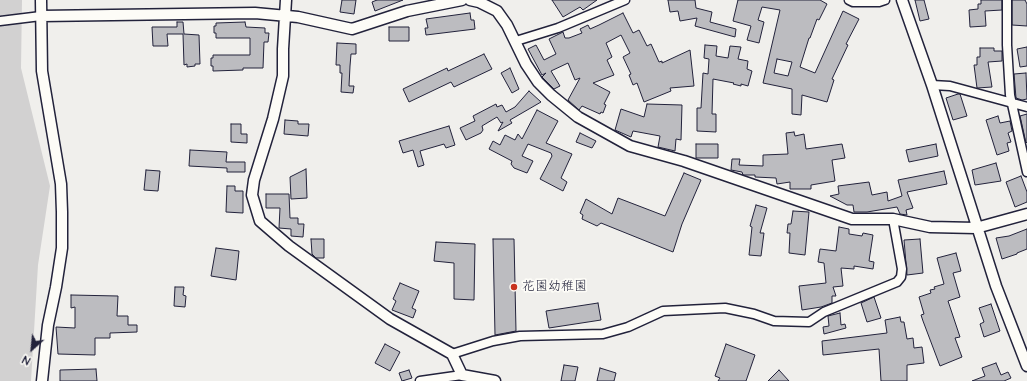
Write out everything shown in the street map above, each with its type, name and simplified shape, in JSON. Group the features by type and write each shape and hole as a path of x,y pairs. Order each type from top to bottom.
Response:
{"street":[{"path":"40,0 42,71 61,184 62,212 62,248 56,287 50,308 42,381"},
{"path":"286,0 283,76 273,119 254,180 252,194 260,221 295,251 390,319 452,354 462,375"},
{"path":"0,21 41,16 218,12 285,15 352,29 408,10 462,0"},
{"path":"470,0 479,2 497,11 516,41 526,64 538,82 551,95 578,117 630,146 684,161 852,219 893,219 930,227 976,228 1027,214"},
{"path":"516,41 558,28 626,0"},
{"path":"849,0 853,2 879,2 885,0"},
{"path":"902,0 932,85 976,228 996,286 1027,366"},
{"path":"1007,0 1006,45 1011,103 1027,172"},
{"path":"932,85 950,86 1027,107"},
{"path":"452,354 493,341 520,336 603,334 628,327 663,311 724,308 774,320 809,322 824,312 897,282 901,277 902,269 893,219"},
{"path":"420,381 462,375 495,381"}],"shaded area":[{"path":"0,0 22,0 21,68 50,186 38,265 31,381 0,381"}],"building":[{"path":"342,0 356,0 354,14 340,12"},
{"path":"377,0 403,0 375,11 372,2"},
{"path":"552,0 597,0 583,10 580,7 563,17"},
{"path":"668,0 695,0 696,8 712,12 710,22 736,29 735,37 695,26 697,18 680,21 678,11 670,12"},
{"path":"738,0 820,0 827,4 819,20 817,19 800,67 815,73 843,11 859,19 846,44 848,45 832,79 834,80 827,102 802,95 801,115 792,114 792,89 763,83 780,10 762,7 758,20 764,22 759,43 747,40 751,26 733,21","holes":["777,59 792,62 788,76 774,73"]},
{"path":"915,0 924,0 929,19 920,21"},
{"path":"981,0 1002,0 1002,10 985,11 986,26 970,27 969,10 978,9 978,4 981,4"},
{"path":"1012,0 1025,0 1027,4 1027,26 1012,25"},
{"path":"470,13 471,20 474,20 475,29 426,35 425,28 428,28 426,19"},
{"path":"623,13 633,33 639,30 647,46 651,44 659,62 662,61 662,63 690,50 694,86 670,88 671,91 644,102 637,83 633,85 629,75 631,74 623,57 630,53 621,35 606,43 612,57 607,60 614,75 593,83 610,92 604,104 606,105 603,113 601,112 600,114 582,106 579,110 568,100 580,78 575,80 568,63 551,71 560,86 554,89 542,77 546,73 542,75 528,49 536,45 544,60 556,54 549,39 563,32 565,38 569,38 582,33 580,29 588,25 590,29"},
{"path":"177,22 183,22 184,34 199,35 200,64 187,67 187,64 184,65 183,34 167,34 168,46 153,46 152,27 177,27"},
{"path":"245,22 246,27 265,28 265,33 269,33 268,42 264,42 263,68 213,71 213,66 211,66 211,58 213,58 213,55 250,55 250,38 216,38 214,26 216,26 216,23"},
{"path":"389,27 409,27 409,41 389,41"},
{"path":"337,43 356,44 356,54 351,54 350,66 349,86 354,86 353,93 341,92 342,73 340,73 340,65 336,65"},
{"path":"705,45 717,46 716,56 728,58 730,46 741,47 738,59 748,61 747,69 752,71 748,86 741,84 741,86 733,84 734,83 713,79 712,114 716,114 716,132 697,131 697,108 701,108 703,73 708,74 709,59 704,58"},
{"path":"1027,47 1027,66 1020,67 1017,49"},
{"path":"980,48 994,48 994,51 1002,51 1002,61 988,62 992,87 977,88 974,65 977,65 977,57 980,57"},
{"path":"484,54 492,69 454,87 451,82 409,102 403,89 447,68 448,71"},
{"path":"510,68 519,89 512,93 501,73"},
{"path":"1026,73 1027,99 1022,100 1016,98 1014,74"},
{"path":"529,91 541,102 510,120 512,123 498,131 503,122 501,123 497,117 482,126 483,130 481,133 466,140 460,128 475,121 473,116 496,104 497,107 502,105 506,112 515,107"},
{"path":"960,94 967,116 953,120 946,98"},
{"path":"647,104 682,105 681,140 676,139 675,151 658,147 660,136 633,131 631,137 615,130 621,109 644,117"},
{"path":"537,110 558,121 546,143 572,154 561,178 567,182 563,191 540,179 552,156 551,153 528,144 522,156 533,161 527,173 514,168 511,164 512,161 489,149 493,141 500,145 505,135 515,140 518,134 522,139"},
{"path":"1027,114 1027,142 1026,143 1020,116"},
{"path":"998,116 1000,123 1010,121 1012,131 1008,133 1011,142 1007,143 1009,151 997,155 986,120"},
{"path":"285,120 298,121 298,124 309,124 308,136 284,134"},
{"path":"231,124 241,124 241,134 247,134 247,143 231,142"},
{"path":"449,126 455,145 446,148 444,144 420,151 424,165 418,167 413,150 403,153 399,141"},
{"path":"794,132 795,136 804,134 806,149 842,144 845,158 832,160 835,181 811,185 811,189 790,189 790,182 777,184 776,178 743,175 742,172 731,170 732,159 740,159 739,165 763,166 763,155 788,154 786,133"},
{"path":"580,133 596,141 592,148 576,142"},
{"path":"696,144 718,144 718,158 696,158"},
{"path":"936,144 938,156 909,162 906,150"},
{"path":"190,150 227,152 226,162 245,162 245,172 227,172 227,168 189,166"},
{"path":"996,163 1001,181 975,185 972,170"},
{"path":"306,169 307,198 291,199 290,177"},
{"path":"146,170 160,171 158,191 144,190"},
{"path":"944,171 947,184 907,192 913,208 906,210 907,215 900,214 897,207 867,212 854,212 853,205 847,205 830,196 839,194 838,186 869,182 872,195 887,192 888,201 902,196 898,180"},
{"path":"684,173 701,180 682,224 673,252 601,223 597,226 582,219 583,215 580,213 586,199 612,214 618,198 665,216"},
{"path":"1021,176 1027,192 1027,202 1015,207 1006,182"},
{"path":"227,186 235,186 235,191 243,191 243,213 226,212"},
{"path":"266,194 289,194 290,218 298,218 298,224 304,224 303,237 291,236 291,229 279,228 280,208 266,208"},
{"path":"756,205 767,208 760,233 764,233 761,256 749,255 752,227 750,226"},
{"path":"793,211 809,212 805,255 789,253 790,233 787,233 788,224 791,224"},
{"path":"839,227 849,229 849,234 862,236 863,233 873,235 869,261 874,262 873,269 854,266 854,269 841,268 843,286 833,287 836,296 832,296 832,303 821,307 802,310 799,286 826,283 824,263 818,262 820,249 836,251"},
{"path":"1027,229 1027,249 1002,259 996,238 1009,236"},
{"path":"311,239 324,239 324,258 316,258 312,254"},
{"path":"493,239 514,239 516,331 495,335"},
{"path":"920,239 923,273 907,275 904,240"},
{"path":"436,242 475,244 474,300 454,299 454,263 434,261"},
{"path":"216,248 239,251 236,280 211,276"},
{"path":"956,253 961,271 953,273 960,297 948,301 960,337 955,338 962,357 940,366 921,315 924,314 919,297 931,293 930,290 935,289 934,287 944,284 937,258"},
{"path":"400,283 419,291 412,308 416,310 413,318 392,310 396,301 393,299"},
{"path":"175,287 184,287 183,295 186,296 185,307 174,306"},
{"path":"71,295 118,296 117,316 128,316 128,325 137,325 137,332 110,333 110,338 95,338 95,355 58,354 56,327 75,328 75,307 71,308"},
{"path":"874,297 881,318 867,322 861,303"},
{"path":"598,303 601,320 549,328 546,311"},
{"path":"991,304 1000,331 984,337 980,324 984,322 979,308"},
{"path":"840,313 841,325 845,324 846,328 824,334 823,327 829,326 828,316"},
{"path":"900,317 901,322 904,322 907,339 913,338 914,348 922,347 924,363 907,365 907,381 881,381 879,349 823,355 822,341 887,333 885,320"},
{"path":"385,344 400,352 390,371 375,363"},
{"path":"726,344 755,355 746,381 718,381 720,378 715,376"},
{"path":"996,363 1001,375 1008,372 1011,378 1004,381 972,381 985,376 982,368"},
{"path":"564,365 578,367 575,381 561,381"},
{"path":"600,368 616,373 614,381 597,381"},
{"path":"96,369 97,381 60,381 60,370"},
{"path":"409,370 412,378 402,381 399,373"},
{"path":"779,370 789,381 768,381"}],"place":[{"name":"花園幼稚園","path":"514,287"}]}
